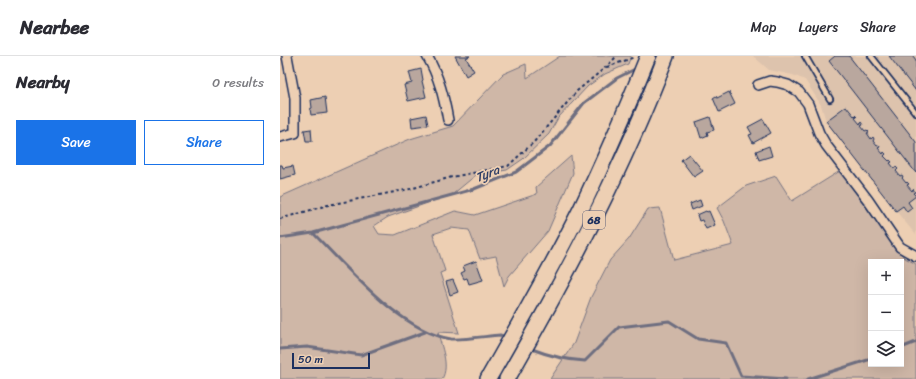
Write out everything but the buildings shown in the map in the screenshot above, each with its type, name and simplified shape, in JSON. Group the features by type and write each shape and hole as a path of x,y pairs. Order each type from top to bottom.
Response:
{"highway":[{"name":"68","path":"488,379 534,298 580,209 614,136 648,56"},
{"name":"68","path":"507,379 549,307 596,216 638,124 666,56"}],"street":[{"path":"280,137 295,133 295,98 287,56"},
{"path":"427,56 438,79 444,97 448,120"},
{"path":"758,86 770,81 788,85 799,92 808,104 819,133 826,145 868,200 900,247 916,256"}],"lane":[{"path":"805,56 830,99"},
{"path":"871,56 916,113"}],"path":[{"path":"280,219 328,205 410,189 452,177 508,166 534,142 577,91 606,68 617,56"},
{"path":"606,68 638,56"}],"shaded area":[{"path":"560,56 631,56 628,64 605,74 588,86 558,118 549,134 523,159 507,170 476,175 453,194 388,217 374,226 379,234 395,235 455,211 475,215 537,194 536,187 571,156 573,173 548,231 509,276 504,286 496,256 480,259 469,230 451,228 433,234 445,271 440,273 459,333 438,332 445,362 442,379 280,379 280,197 410,139 453,126 503,74 526,64 527,78"},
{"path":"753,56 916,56 916,235 826,121 821,105 805,80 793,75 769,70"},
{"path":"840,171 896,249 905,258 916,264 916,379 550,379 574,343 591,297 610,260 629,239 648,209 660,208 674,260 733,245 724,221 717,208 746,186 776,176 792,201"}],"waterway":[{"name":"Tyra","path":"280,238 313,233 474,189 516,172 550,146 584,103 617,78 637,68"},
{"path":"313,233 376,296 413,324 432,334 451,339 500,335 506,337"},
{"path":"529,348 556,357 585,361 619,327 669,321 698,339 726,343 741,376 786,379"},
{"path":"280,349 307,347 361,355 425,332"},
{"path":"904,347 916,342"},
{"path":"808,379 868,360"}]}
